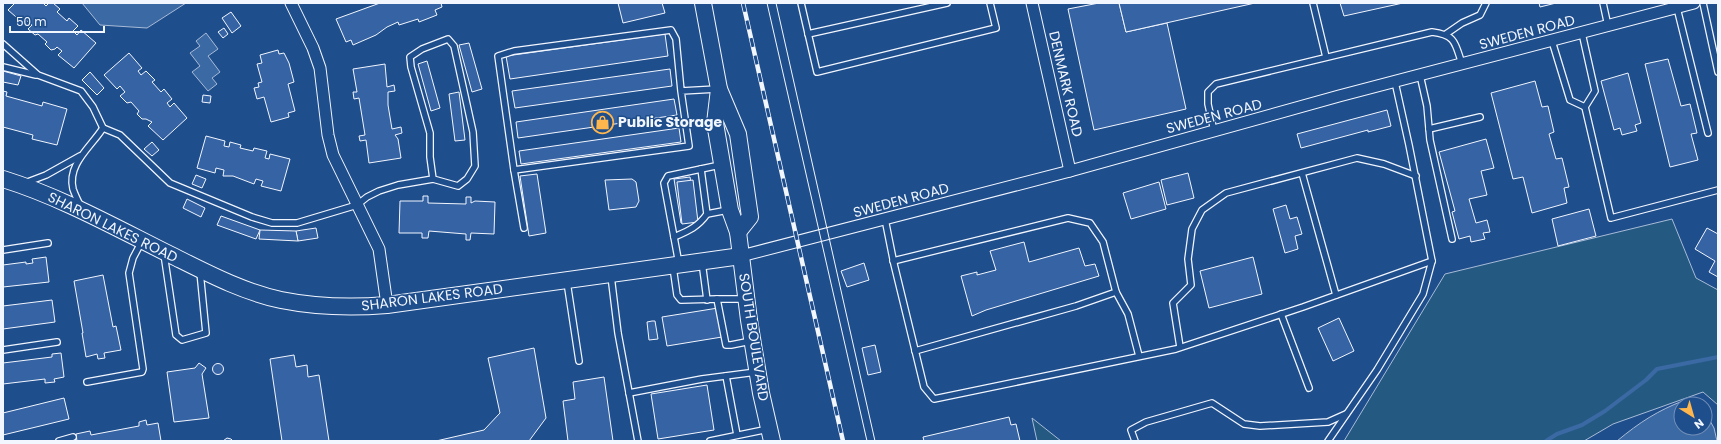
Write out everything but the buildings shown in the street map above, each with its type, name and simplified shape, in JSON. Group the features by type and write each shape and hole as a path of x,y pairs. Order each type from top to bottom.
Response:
{"street":[{"path":"291,3 313,48 320,68 328,135 333,155 379,249 387,305"},
{"name":"SOUTH BOULEVARD","path":"703,3 719,89 738,134 750,217 738,232"},
{"name":"DENMARK ROAD","path":"1032,3 1070,171"},
{"name":"SWEDEN ROAD","path":"741,256 1070,171 1420,75 1694,3"},
{"name":"SOUTH BOULEVARD","path":"719,89 715,123 730,210 738,232 758,372 771,435"},
{"name":"SHARON LAKES ROAD","path":"3,179 45,194 200,270 235,285 281,300 316,306 334,307 387,305 741,256"}],"lane":[{"path":"801,3 817,72 996,28 990,3"},
{"path":"808,34 947,3"},
{"path":"1313,3 1326,57"},
{"path":"1446,34 1462,23 1480,15 1486,3"},
{"path":"1603,3 1608,26"},
{"path":"1703,3 1718,72"},
{"path":"1677,8 1708,133"},
{"path":"514,170 689,146 681,91 676,38 671,30 514,51 498,56 514,170 524,228"},
{"path":"1214,131 1208,104 1208,92 1216,84 1432,32 1446,34 1455,42 1462,64"},
{"path":"1582,33 1595,91 1585,107 1611,218 1718,190"},
{"path":"3,67 38,75 81,90 94,107 103,128 120,135 170,184 272,223 297,223 357,205 367,197 379,191 433,179 458,186 467,179 475,166 473,132 454,46 448,39 422,49 410,57 411,67 430,133 430,157 433,179"},
{"path":"1552,40 1570,100 1585,107"},
{"path":"3,44 38,75"},
{"path":"1420,75 1427,106 1430,140 1452,239"},
{"path":"1328,441 1377,370 1423,294 1432,261 1416,176 1395,82"},
{"path":"681,91 719,89"},
{"path":"1429,129 1480,117"},
{"path":"83,212 73,189 72,178 75,166 82,155 95,141 103,128"},
{"path":"21,185 46,175 82,155"},
{"path":"1180,347 1173,303 1191,285 1188,259 1192,229 1202,210 1226,193 1357,158 1384,164 1416,176"},
{"path":"722,165 668,176 664,183 674,237 677,295 681,300 747,299"},
{"path":"701,169 707,214"},
{"path":"1302,173 1336,295"},
{"path":"674,237 691,230 701,222 707,214 730,210"},
{"path":"893,261 1068,218 1090,223 1103,242 1116,292 1128,314 1139,356"},
{"path":"885,219 893,261 924,387 934,399 1180,347 1281,314 1432,261"},
{"path":"88,382 142,372 143,369 129,273 133,258 142,241"},
{"path":"3,250 48,243"},
{"path":"164,252 176,335 182,340 206,333 200,270"},
{"path":"702,261 707,300"},
{"path":"611,273 618,333 638,441"},
{"path":"567,280 579,361"},
{"path":"915,351 1076,306 1116,292"},
{"path":"716,299 726,345 731,346 753,341"},
{"path":"1281,314 1309,388"},
{"path":"3,350 57,342"},
{"path":"628,393 758,372"},
{"path":"726,376 737,435"},
{"path":"1135,441 1131,430 1146,422 1212,403 1244,424 1260,426 1328,422 1347,414"},
{"path":"710,441 737,435 771,435"},
{"path":"59,441 73,437"}],"shaded area":[{"path":"82,3 186,3 147,28 100,25"},
{"path":"206,33 218,49 208,56 220,72 212,78 217,84 208,91 192,72 200,66 190,53 200,46 196,41"},
{"path":"1672,219 1696,278 1718,290 1718,405 1713,401 1713,396 1708,396 1703,392 1692,396 1673,396 1673,403 1613,424 1584,441 1344,441 1445,274"},
{"path":"1673,405 1673,436 1713,436 1713,426 1717,441 1617,441 1633,428"},
{"path":"1032,418 1061,441 1037,441"}],"waterway":[{"path":"1546,441 1557,434 1582,425 1605,411 1646,380 1657,369 1718,357"}],"tram line":[{"path":"767,3 867,441"},
{"path":"776,3 875,441"}],"railway":[{"path":"743,3 843,441"}],"place":[{"name":"Public Storage","path":"602,122"}]}
